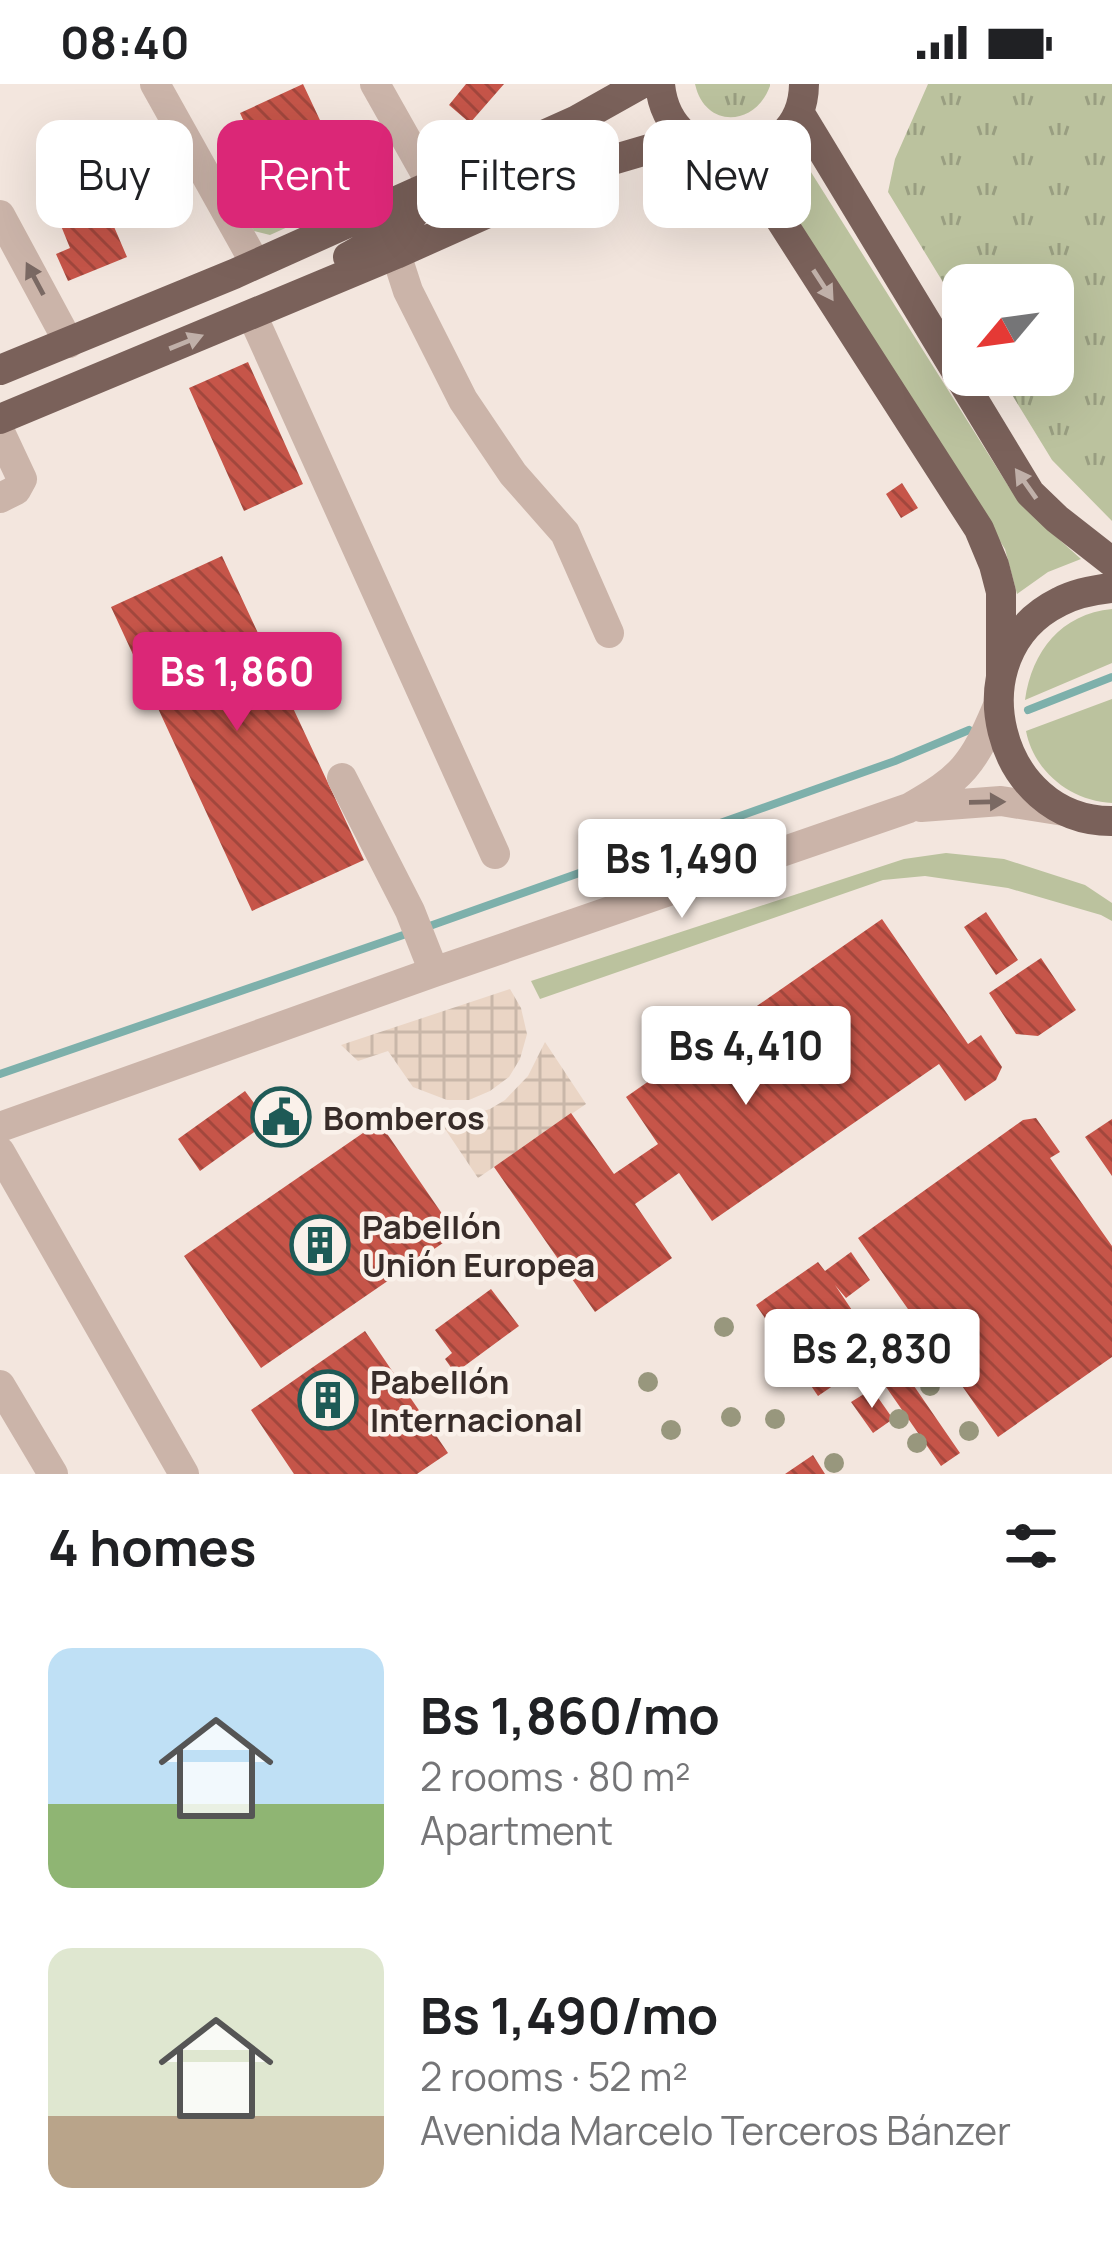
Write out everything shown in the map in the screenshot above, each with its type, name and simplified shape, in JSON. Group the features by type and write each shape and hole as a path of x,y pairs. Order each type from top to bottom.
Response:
{"main road":[{"path":"577,120 641,84"},
{"path":"660,84 671,120"},
{"path":"805,94 1030,493 1112,562"},
{"path":"0,418 307,292 595,165 643,151"},
{"path":"0,370 417,192"},
{"path":"307,292 346,259 417,212"},
{"path":"786,228 979,529 1001,592 1003,740 1016,768 1038,793 1064,811 1108,824"},
{"path":"139,361 132,340 137,333 244,269"},
{"path":"0,418 67,376 74,368 75,355 69,343"},
{"path":"999,693 1012,648 1030,623 1054,604 1082,592 1112,588"}],"street":[{"path":"155,84 244,269"},
{"path":"375,84 417,158"},
{"path":"0,215 69,343"},
{"path":"396,254 408,291 463,400 513,474 565,533 609,633"},
{"path":"252,314 495,854"},
{"path":"0,432 22,479 16,490 0,499"},
{"path":"0,1127 429,961 909,808 949,785 980,751 999,693"},
{"path":"342,778 429,961"},
{"path":"909,808 1001,801 1064,811"},
{"path":"0,1152 184,1474"},
{"path":"0,1385 53,1474"}],"green space":[{"path":"695,84 770,86 753,109 731,117 709,109"},
{"path":"928,84 1112,84 1112,521 1052,460 1013,396 1074,396 1074,264 942,264 942,281 888,192 895,159"},
{"path":"811,172 942,380 942,396 952,396 1009,487 1081,559 1048,572 1017,594 1005,549 801,228 811,228"},
{"path":"252,228 285,228 270,235"},
{"path":"1112,609 1112,663 1025,700 1034,666 1052,638 1078,618"},
{"path":"1112,699 1112,803 1082,797 1057,782 1037,759 1026,731"},
{"path":"946,853 1004,859 1085,885 1112,903 1112,921 1008,888 925,876 883,880 540,999 531,981 904,859"}],"shaded area":[{"path":"510,989 527,1034 520,1059 509,1077 469,1100 447,1100 413,1087 388,1051 358,1061 341,1045"},
{"path":"545,1042 586,1104 478,1178 437,1117 457,1119 505,1100 528,1076"}],"building":[{"path":"303,84 320,120 243,120 240,113"},
{"path":"466,84 504,84 473,120 449,105"},
{"path":"62,228 115,228 127,257 68,281 56,254 70,248"},
{"path":"248,362 303,484 244,511 189,388"},
{"path":"902,483 918,508 901,518 886,494"},
{"path":"222,556 364,860 252,911 111,607"},
{"path":"986,912 1018,960 996,975 964,927"},
{"path":"882,919 968,1044 981,1035 1002,1067 996,1080 965,1101 939,1064 712,1221 679,1173 635,1204 672,1258 595,1312 494,1167 571,1113 614,1174 658,1144 626,1097"},
{"path":"1041,958 1076,1010 1038,1036 1016,1034 989,993"},
{"path":"245,1091 268,1122 200,1171 178,1139"},
{"path":"1036,1118 1060,1152 1050,1158 1112,1246 1112,1357 998,1437 858,1238 1023,1120"},
{"path":"1112,1119 1112,1176 1085,1137"},
{"name":"Pabellón Unión Europea","path":"379,1122 456,1234 261,1368 184,1256"},
{"path":"851,1252 870,1280 846,1298 835,1285 881,1353 818,1396 756,1305 818,1262 825,1271"},
{"path":"491,1289 519,1326 455,1373 445,1359 452,1353 435,1330"},
{"path":"365,1331 448,1453 417,1474 294,1474 251,1410"},
{"path":"919,1360 930,1375 914,1386 960,1453 941,1466 884,1384"},
{"path":"872,1389 893,1419 873,1433 851,1402"},
{"path":"813,1455 825,1474 785,1474"}],"waterway":[{"path":"1028,710 1112,677"},
{"path":"424,928 895,761 969,730"},
{"path":"0,1074 409,933"}],"place":[{"name":"Bomberos","path":"281,1117"},
{"name":"Pabellón Unión Europea","path":"320,1245"},
{"name":"Pabellón Internacional","path":"328,1400"}]}
